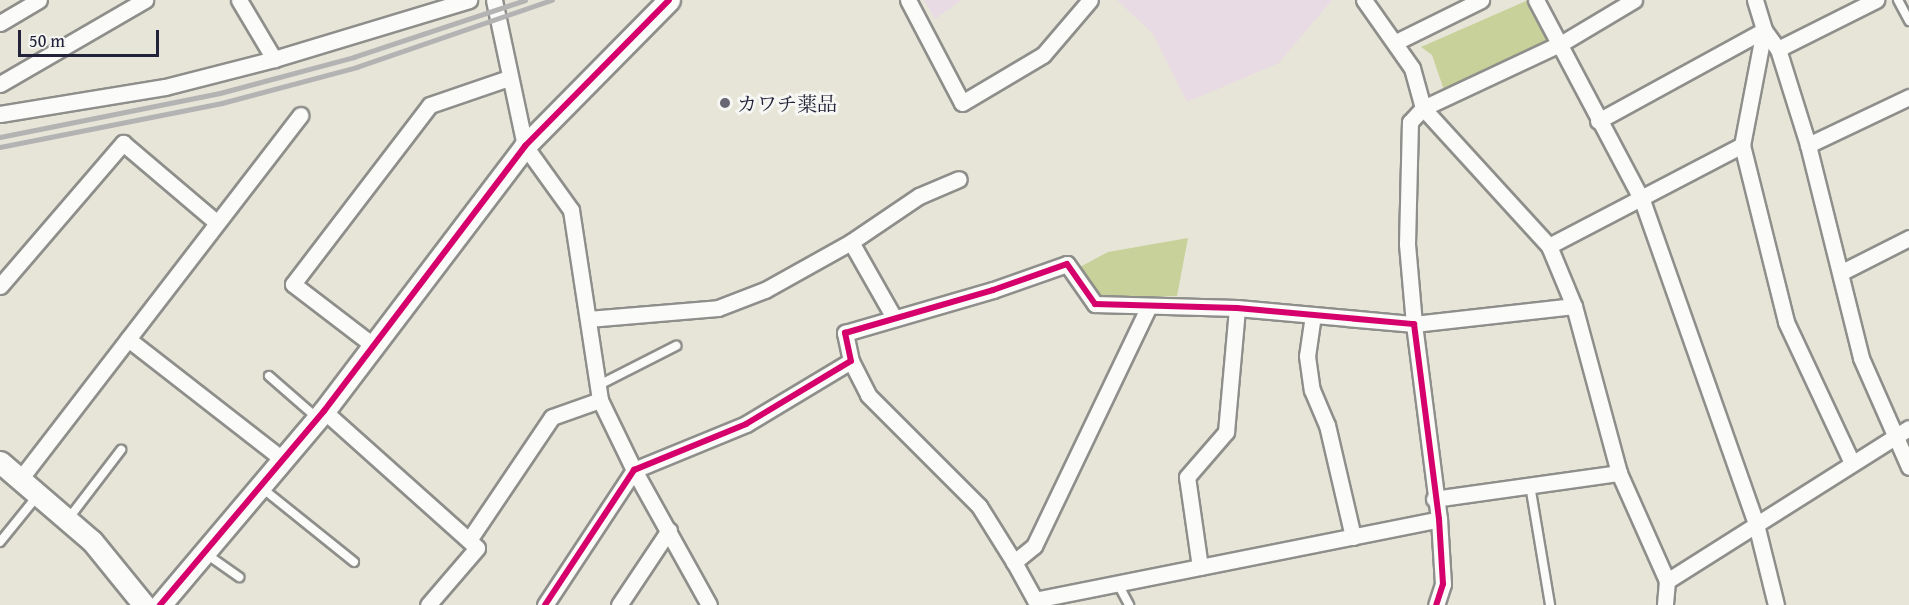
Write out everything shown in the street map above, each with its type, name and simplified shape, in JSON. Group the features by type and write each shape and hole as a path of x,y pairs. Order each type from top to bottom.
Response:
{"street":[{"path":"0,22 39,0"},
{"path":"0,84 145,0"},
{"path":"0,114 165,87 274,59 469,0"},
{"path":"494,0 502,20 509,78 525,146 571,210 599,393 634,470 709,605"},
{"path":"160,605 321,415 525,146 669,0"},
{"path":"908,0 962,103 1043,55 1090,0"},
{"path":"1364,0 1375,20 1396,42 1412,68 1423,108 1549,246 1574,306 1619,473 1667,580 1665,605"},
{"path":"1396,42 1481,0"},
{"path":"1536,0 1562,43 1598,122 1642,200 1756,524 1776,605"},
{"path":"1436,605 1443,584 1439,519 1434,499 1407,244 1410,122 1423,108 1562,43 1634,0"},
{"path":"1755,0 1764,30 1778,49 1808,145 1842,272 1861,358 1909,467"},
{"path":"1778,49 1876,0"},
{"path":"245,2 274,59"},
{"path":"1598,122 1764,30"},
{"path":"1764,30 1742,145 1786,322 1852,463"},
{"path":"374,346 293,284 430,105 509,78"},
{"path":"1808,145 1909,97"},
{"path":"21,478 216,222 301,115"},
{"path":"1,283 123,143 216,222"},
{"path":"1549,246 1642,200 1742,145"},
{"path":"588,319 718,308 765,290 851,242 919,196 959,178"},
{"path":"1842,272 1909,238"},
{"path":"851,242 893,316"},
{"path":"1439,519 1118,584 1036,603 1014,562 979,506 868,395 851,361 845,333 893,316 993,290 1067,264 1095,304 1237,308 1414,324 1574,306"},
{"path":"1014,562 1034,546 1149,306"},
{"path":"1200,567 1187,477 1227,432 1237,308"},
{"path":"1313,315 1307,356 1312,390 1327,425 1353,537"},
{"path":"128,339 282,459"},
{"path":"545,605 634,470 746,424 851,361"},
{"path":"469,540 552,417 599,393"},
{"path":"321,415 477,548 428,605"},
{"path":"1667,580 1909,428"},
{"path":"0,462 92,541 144,605"},
{"path":"1434,499 1619,473"},
{"path":"619,605 669,530"}],"lane":[{"path":"1898,0 1909,21"},
{"path":"599,393 676,346"},
{"path":"269,376 321,415"},
{"path":"68,519 121,450"},
{"path":"260,486 354,562"},
{"path":"1530,486 1550,605"},
{"path":"0,542 39,494"},
{"path":"204,552 239,577"},
{"path":"1118,584 1129,605"}],"shaded area":[{"path":"924,0 962,0 935,19"},
{"path":"1117,0 1332,0 1279,63 1187,102 1153,34"}],"green space":[{"path":"1528,0 1544,0 1561,35 1444,90 1432,55 1421,47"},
{"path":"1188,238 1177,296 1098,299 1078,268 1108,252"}],"railway":[{"path":"0,137 220,93 354,57 525,0"},
{"path":"0,147 222,103 357,67 552,0"}],"cycle path":[{"path":"160,605 324,411 525,146 669,0"},
{"path":"545,605 634,470 746,424 851,361 845,333 993,290 1067,264 1095,304 1237,308 1414,324 1439,519 1443,584 1436,605"}],"place":[{"name":"カワチ薬品","path":"725,103"}]}
